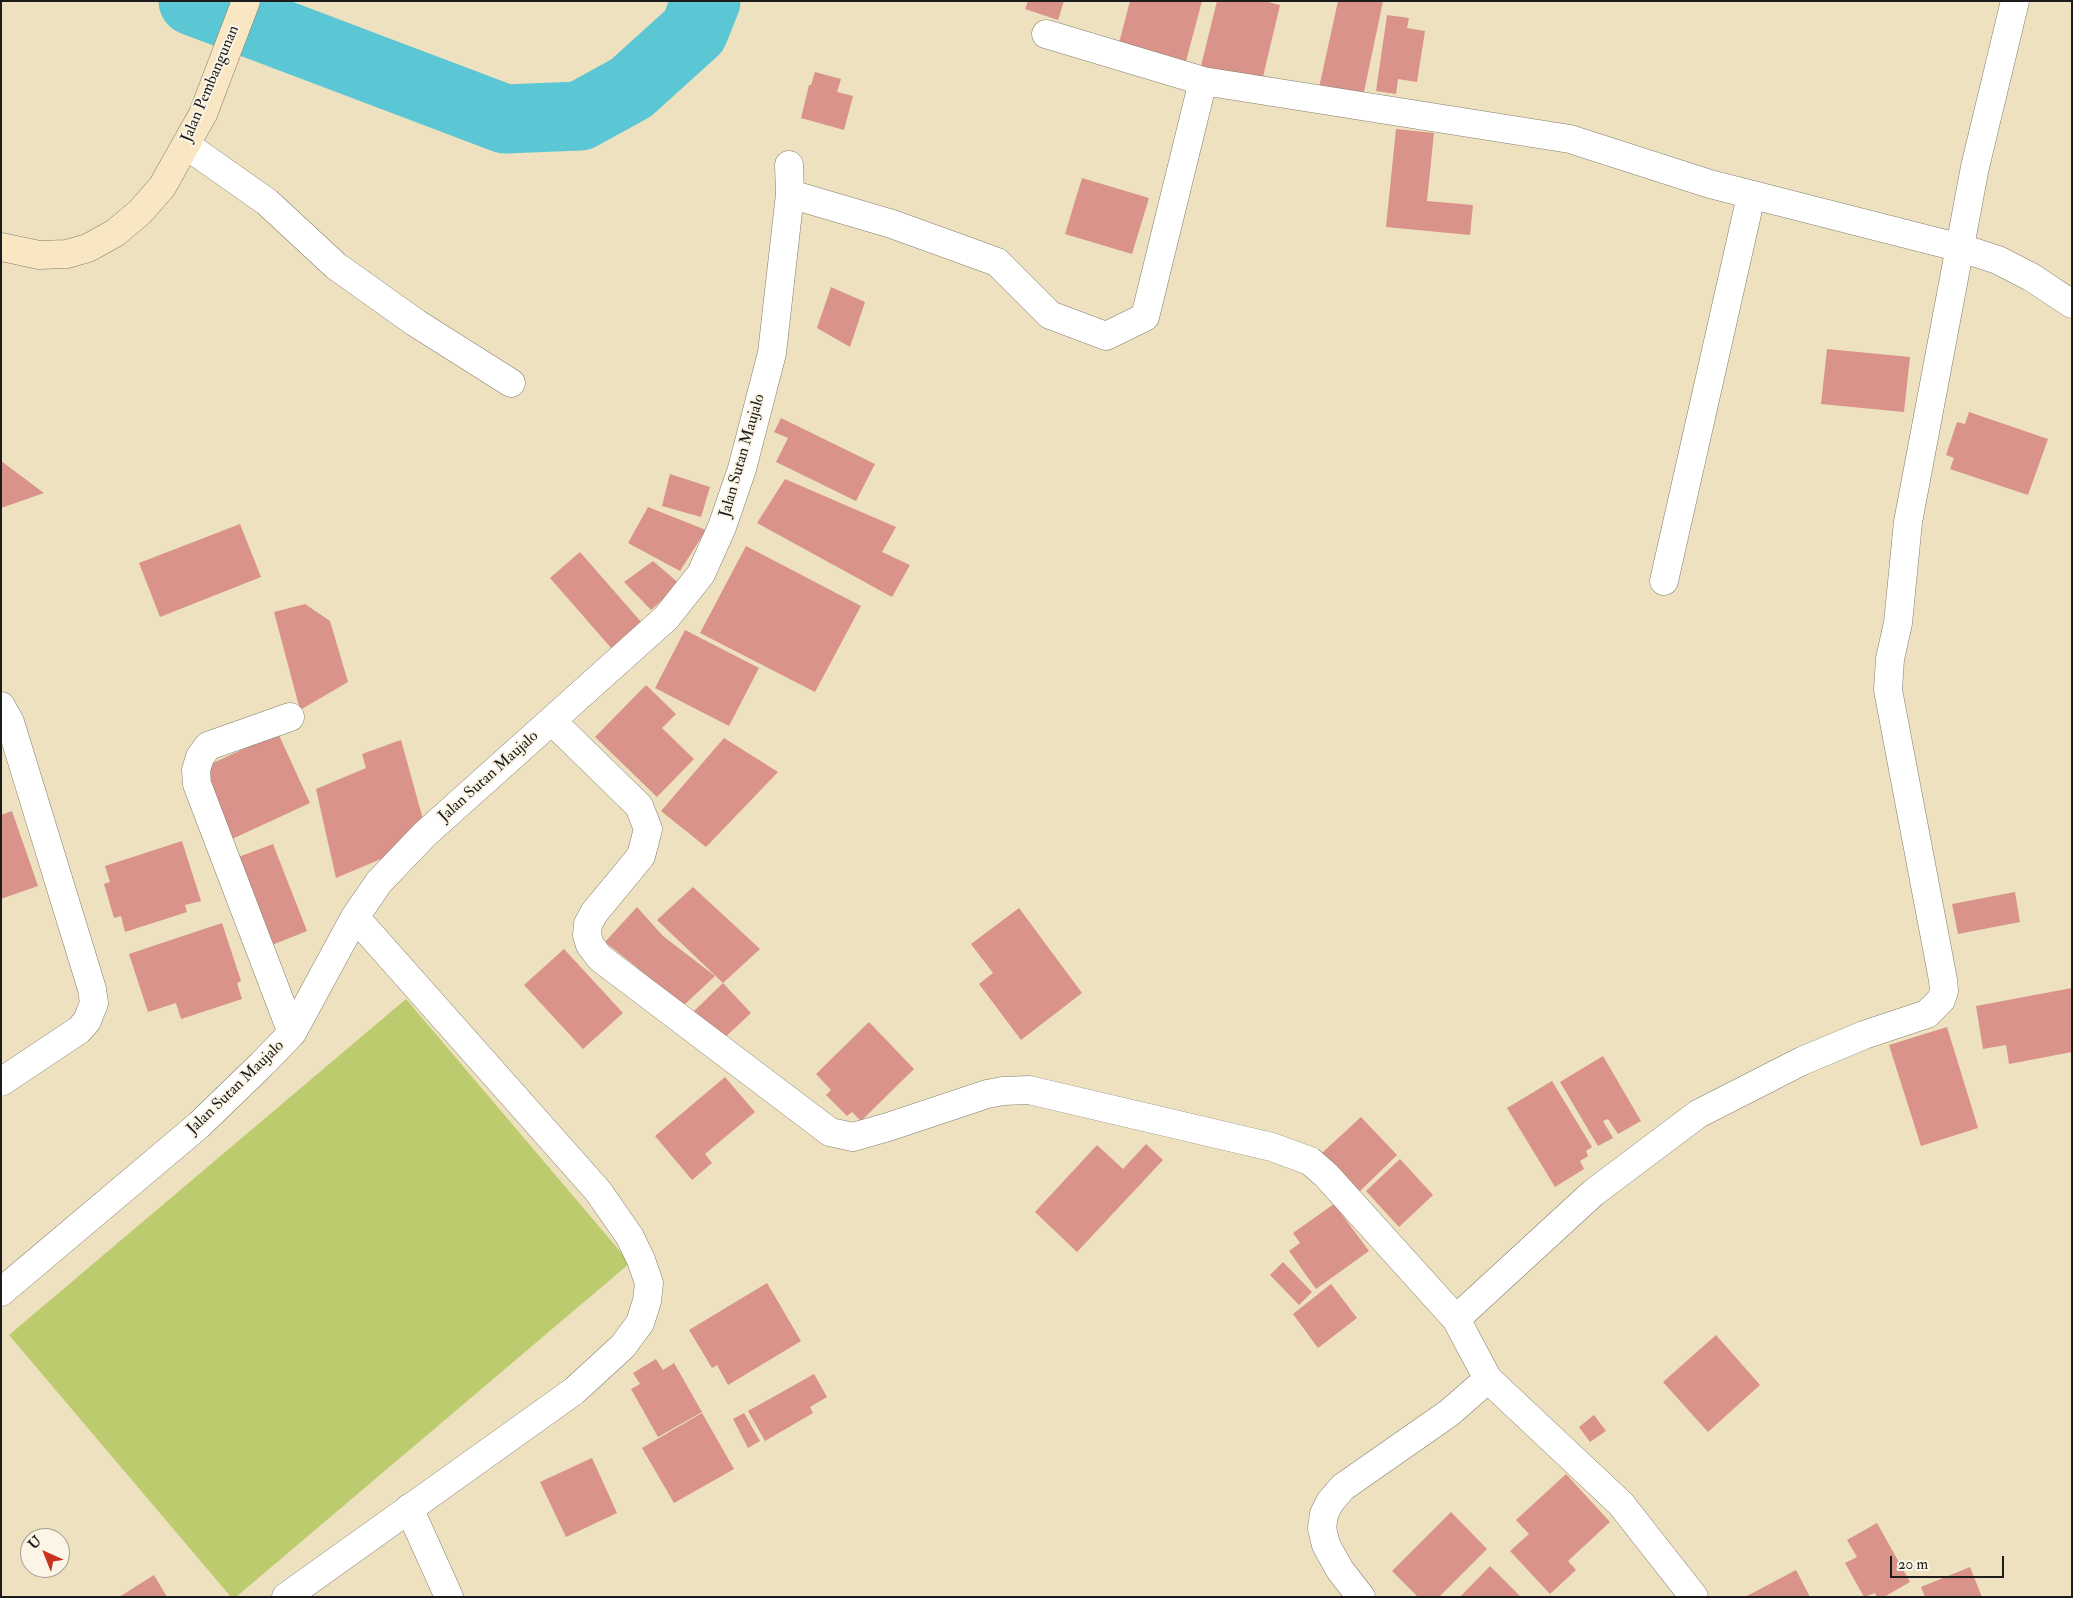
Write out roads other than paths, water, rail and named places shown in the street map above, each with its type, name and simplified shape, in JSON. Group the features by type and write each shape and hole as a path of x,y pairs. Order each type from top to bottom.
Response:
{"main road":[{"name":"Jalan Pembangunan","path":"1,246 39,255 68,254 88,248 115,233 140,212 162,187 202,114 246,1"}],"street":[{"path":"1456,1319 1593,1193 1698,1114 1802,1061 1864,1035 1927,1014 1941,1000 1944,991 1943,980 1888,690 1890,660 1898,624 1908,522 1975,167 2014,1"},
{"path":"1046,34 1203,81 1570,139 1751,196 1961,248 1998,260 2031,277 2072,304"},
{"path":"790,194 892,224 997,262 1050,315 1106,336 1146,317 1203,81"},
{"path":"186,145 267,202 336,266 416,323 511,383"},
{"name":"Jalan Sutan Maujalo","path":"1,1292 199,1125 292,1033 355,917 379,882 425,834 666,618 701,574 722,527 742,469 772,353 790,194 789,165"},
{"path":"1664,581 1751,196"},
{"path":"1,706 13,732 92,989 94,1003 87,1021 79,1030 1,1082"},
{"path":"290,717 208,746 200,757 196,770 197,784 292,1033"},
{"path":"552,721 639,806 648,829 641,856 594,913 588,924 587,935 590,945 600,958 823,1129 853,1137 986,1094 1030,1090 1272,1146 1310,1161 1326,1175 1456,1319 1488,1379 1621,1504 1694,1597"},
{"path":"286,1597 574,1390 623,1346 640,1323 647,1301 649,1283 630,1237 598,1191 355,917"},
{"path":"1361,1597 1340,1570 1326,1545 1322,1528 1324,1514 1330,1502 1343,1487 1449,1413 1488,1379"},
{"path":"409,1508 449,1597"}],"waterway":[{"path":"193,1 505,119 580,116 631,88 694,31 706,1"}]}
